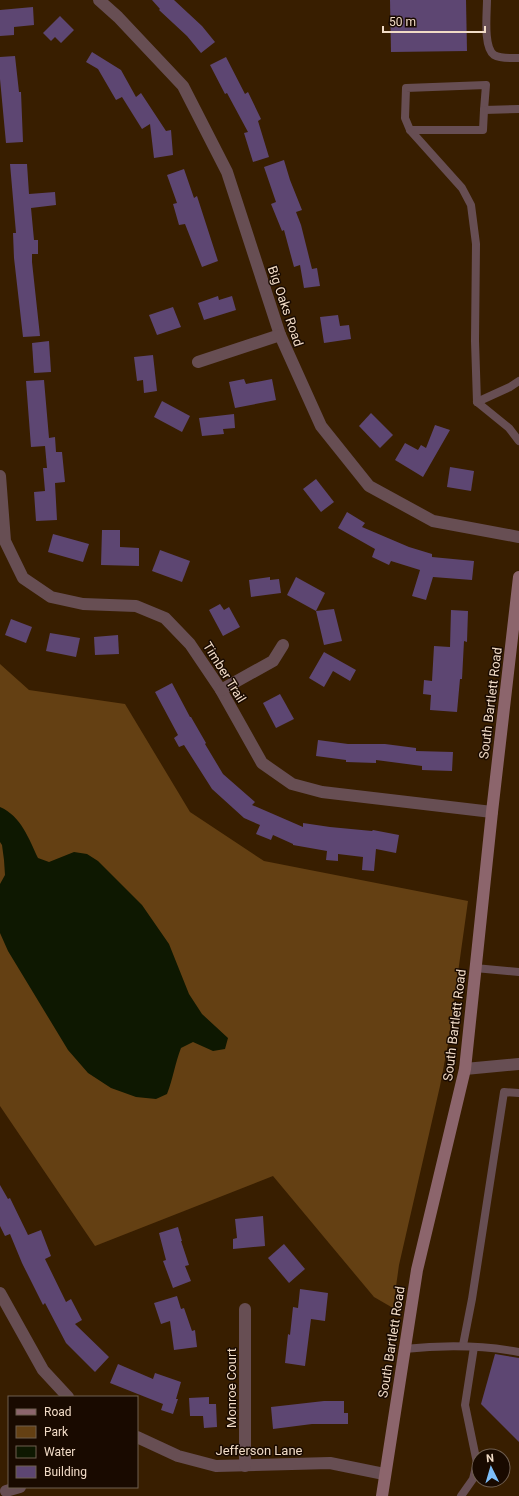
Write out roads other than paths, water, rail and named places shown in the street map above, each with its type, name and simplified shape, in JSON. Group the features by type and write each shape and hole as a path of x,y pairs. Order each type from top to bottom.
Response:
{"main road":[{"name":"South Bartlett Road","path":"382,1496 384,1474 417,1270 465,1069 492,812 519,577"}],"street":[{"name":"Big Oaks Road","path":"99,0 118,17 183,86 227,172 280,335 321,426 369,486 433,521 519,537"},
{"path":"198,362 280,335"},
{"name":"Timber Trail","path":"0,476 5,541 22,578 51,597 83,604 136,606 166,618 190,644 221,690 262,763 292,784 322,792 492,812"},
{"path":"221,690 273,661 283,645"},
{"path":"465,1069 519,1064"},
{"path":"0,1293 43,1370 67,1396"},
{"name":"Monroe Court","path":"245,1309 245,1466"},
{"name":"Jefferson Lane","path":"138,1437 178,1456 216,1466 330,1463 384,1474"},
{"path":"6,1491 16,1488"}],"lane":[{"path":"487,0 488,47 494,55 519,58"},
{"path":"410,130 483,130 486,86 406,88 405,118 410,130 462,188 471,206 476,244 475,341 477,402 509,428 519,441"},
{"path":"484,110 519,109"},
{"path":"477,402 510,387 519,381"},
{"path":"475,968 519,972"},
{"path":"463,1346 472,1299 485,1207 496,1152 504,1092 519,1093"},
{"path":"404,1349 432,1346 463,1346 519,1352"},
{"path":"461,1496 473,1479 477,1463 465,1405 474,1347"}],"water":[{"path":"0,807 14,816 19,822 28,836 38,858 49,862 74,852 87,854 98,861 142,905 169,944 189,994 202,1014 228,1038 225,1049 213,1051 193,1042 181,1048 167,1094 156,1099 136,1097 111,1088 88,1073 68,1050 8,951 0,933 0,884 5,875 2,845 0,842"}]}
